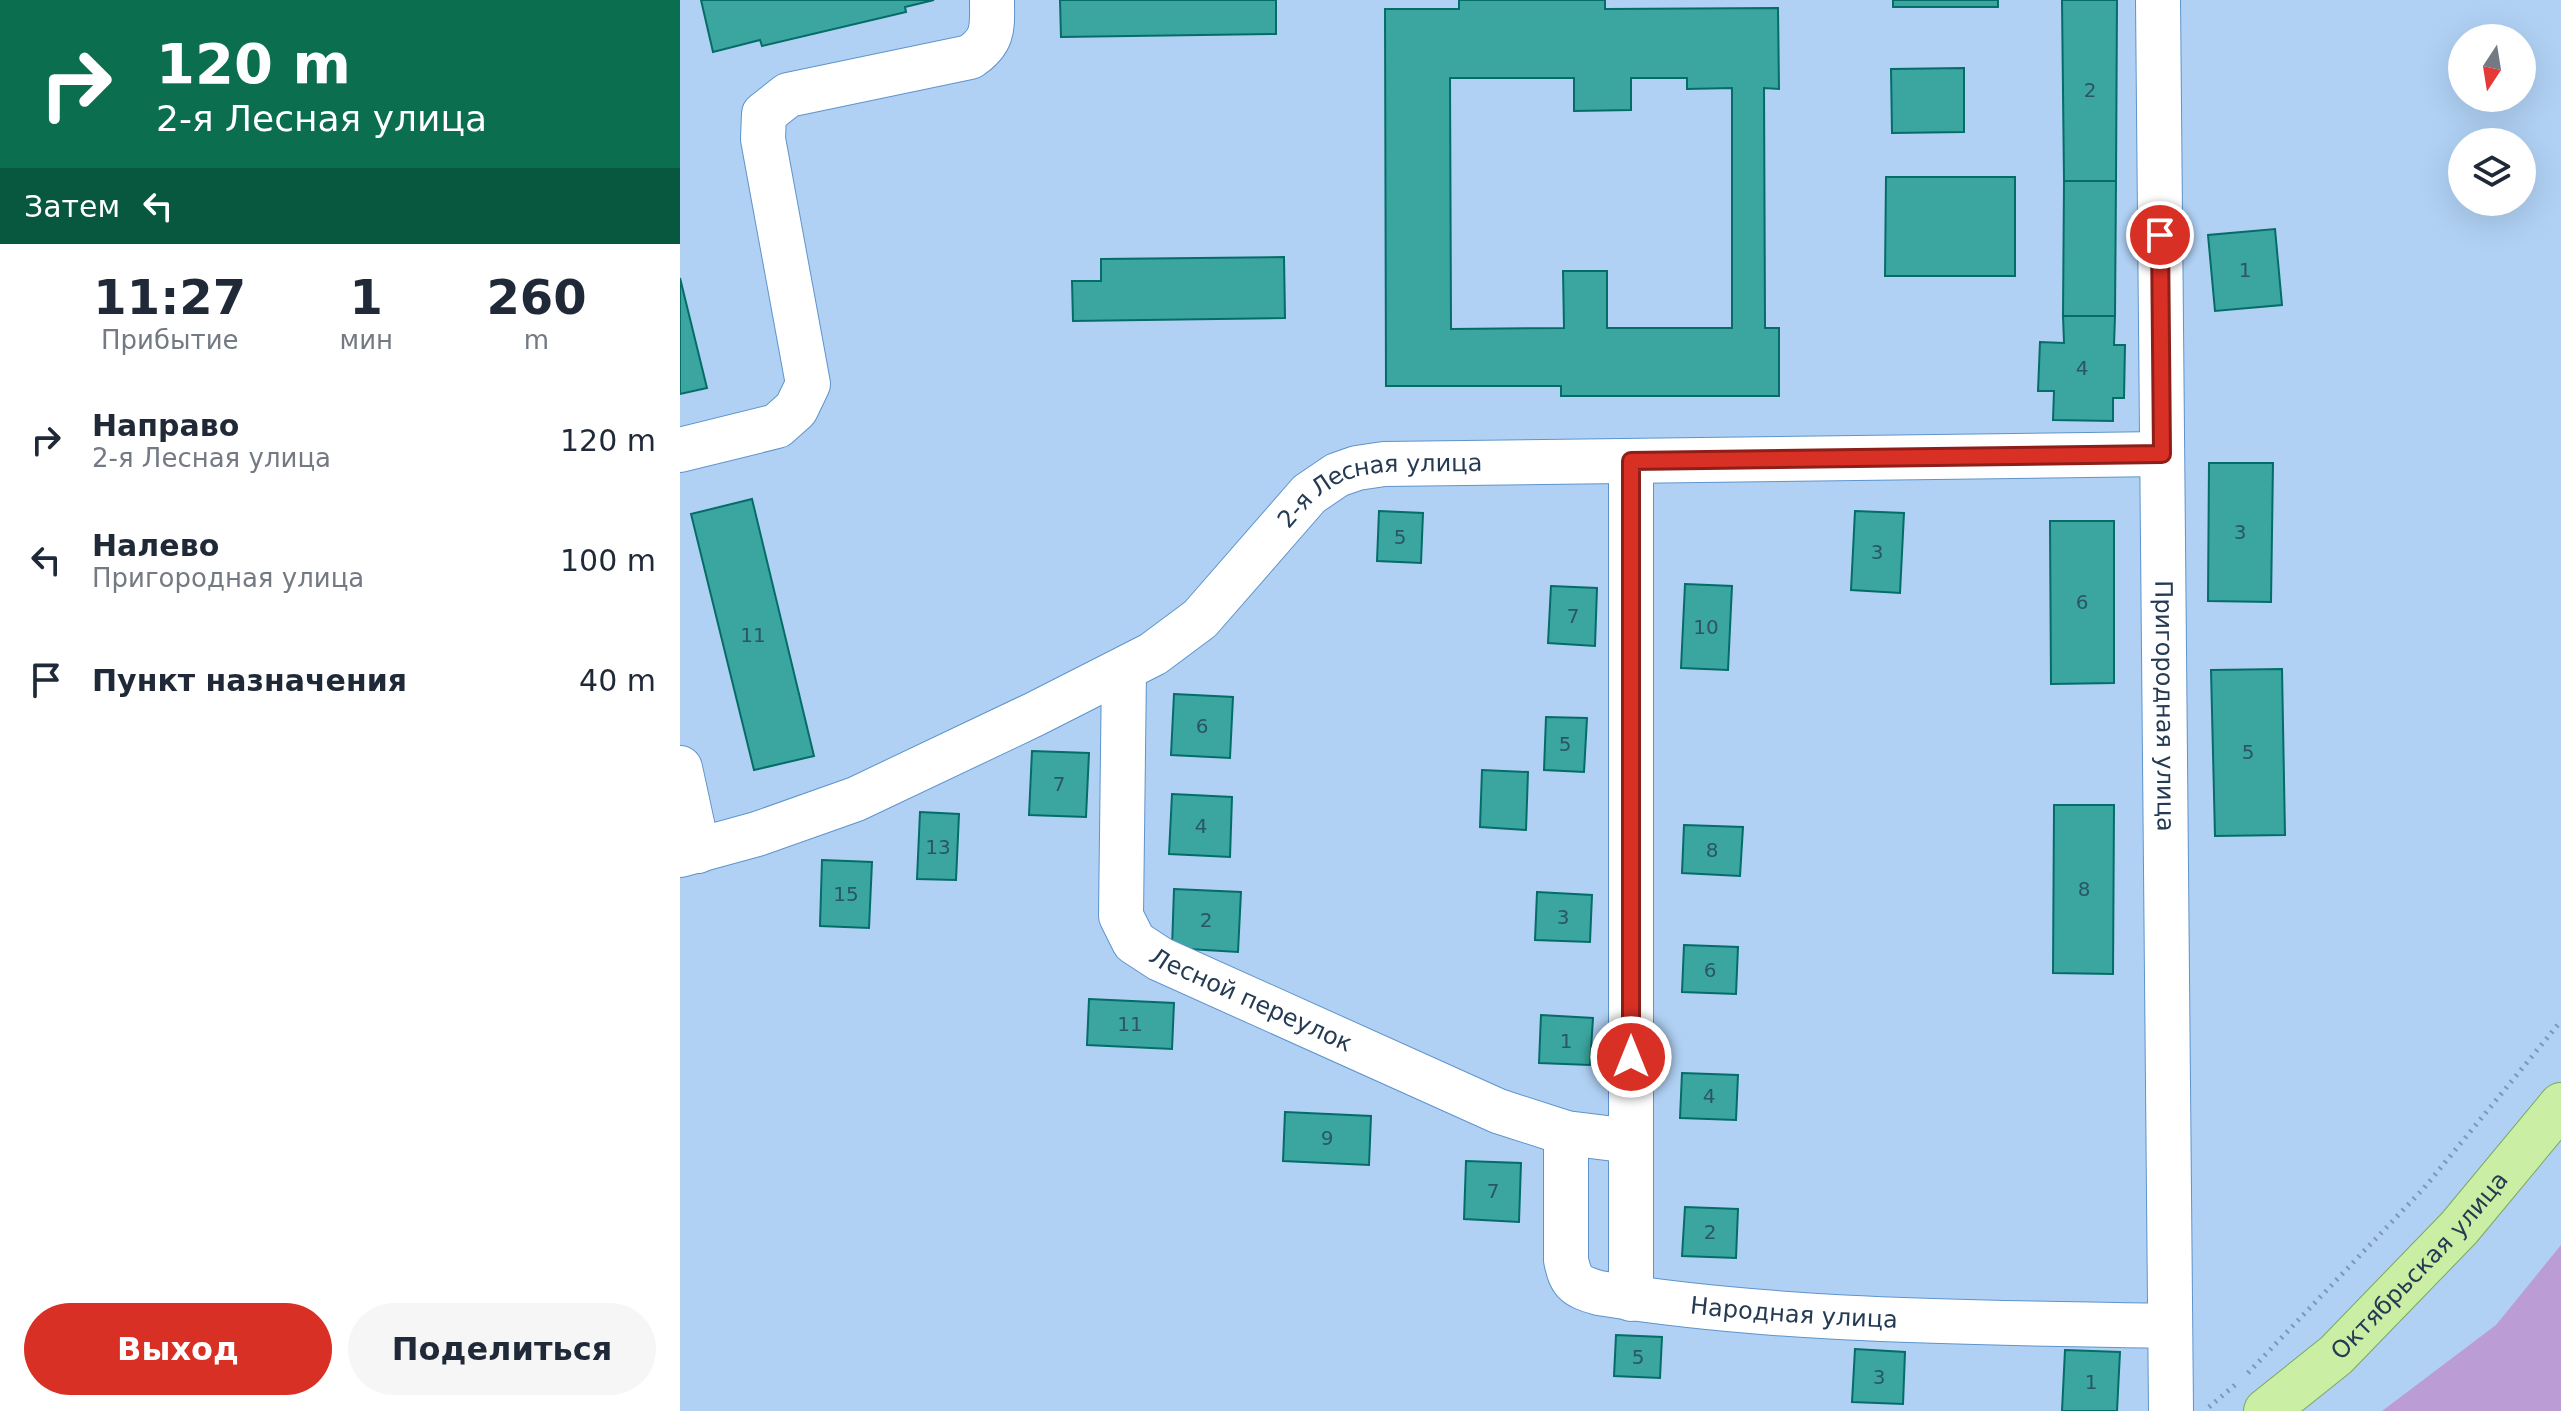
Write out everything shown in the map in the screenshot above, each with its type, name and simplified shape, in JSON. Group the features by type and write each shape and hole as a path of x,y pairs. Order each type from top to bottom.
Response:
{"main road":[{"name":"Октябрьская улица","path":"2266,1411 2336,1355 2459,1228 2561,1105"}],"street":[{"path":"680,450 777,426 796,409 808,384 763,139 764,114 788,95 970,57 984,47 992,33 992,0"},
{"name":"Пригородная улица","path":"2158,0 2171,1411"},
{"name":"2-я Лесная улица","path":"689,853 757,834 856,799 1153,654 1200,619 1309,494 1337,475 1357,468 1384,464 2162,454"},
{"path":"1631,461 1631,1299"},
{"name":"Лесной переулок","path":"1124,670 1121,916 1134,942 1160,959 1498,1111 1566,1133 1631,1141"},
{"path":"680,768 689,853"},
{"name":"Народная улица","path":"1566,1133 1566,1260 1569,1275 1578,1287 1631,1299 1872,1319 2170,1326"}],"path":[{"path":"2205,1411 2244,1377 2424,1188 2561,1021"}],"shaded area":[{"path":"2561,1245 2561,1411 2382,1411 2496,1325"}],"building":[{"path":"701,0 934,0 905,7 906,12 762,46 760,40 713,52"},
{"path":"1060,0 1276,0 1276,34 1061,37"},
{"path":"1459,0 1605,0 1605,9 1778,8 1779,89 1764,88 1765,328 1779,328 1779,396 1561,396 1561,386 1386,386 1385,9 1459,9","holes":["1450,78 1574,78 1574,111 1631,110 1631,78 1687,78 1687,89 1732,88 1732,328 1607,328 1607,271 1563,271 1564,328 1451,329"]},
{"path":"1893,0 1998,0 1998,7 1893,7"},
{"path":"2062,0 2117,0 2116,181 2064,181"},
{"path":"1964,68 1964,132 1892,133 1891,69"},
{"path":"1886,177 2015,177 2015,276 1885,276"},
{"path":"2064,181 2116,181 2115,316 2063,316"},
{"path":"2275,229 2282,305 2215,311 2208,235"},
{"path":"1284,257 1285,318 1073,321 1072,281 1101,281 1101,259"},
{"path":"680,278 707,388 680,394"},
{"path":"2063,316 2115,316 2114,345 2125,345 2124,398 2113,398 2113,421 2053,420 2054,391 2038,391 2040,342 2064,343"},
{"path":"2209,463 2273,463 2271,602 2208,601"},
{"path":"752,499 814,756 754,770 691,514"},
{"path":"1379,511 1423,513 1421,563 1377,561"},
{"path":"1855,511 1904,513 1900,593 1851,590"},
{"path":"2050,521 2114,521 2114,683 2051,684"},
{"path":"1685,584 1732,586 1728,670 1681,668"},
{"path":"1551,586 1597,588 1595,646 1548,643"},
{"path":"2282,669 2285,835 2215,836 2211,670"},
{"path":"1174,694 1233,697 1230,758 1171,755"},
{"path":"1546,717 1587,718 1584,772 1544,770"},
{"path":"1032,751 1089,753 1086,817 1029,815"},
{"path":"1482,770 1528,772 1526,830 1480,827"},
{"path":"1172,794 1232,797 1230,857 1169,854"},
{"path":"2054,805 2114,805 2113,974 2053,973"},
{"path":"920,812 959,814 956,880 917,879"},
{"path":"1684,825 1743,827 1740,876 1682,873"},
{"path":"822,860 872,862 869,928 820,926"},
{"path":"1174,889 1241,892 1238,952 1172,948"},
{"path":"1537,892 1592,895 1590,942 1535,940"},
{"path":"1684,945 1738,947 1736,994 1682,992"},
{"path":"1089,999 1174,1003 1172,1049 1087,1045"},
{"path":"1541,1015 1593,1018 1590,1065 1539,1063"},
{"path":"1682,1073 1738,1075 1736,1120 1680,1118"},
{"path":"1285,1112 1371,1116 1369,1165 1283,1161"},
{"path":"1466,1161 1521,1163 1519,1222 1464,1219"},
{"path":"1685,1207 1738,1209 1736,1258 1682,1256"},
{"path":"1616,1335 1662,1337 1660,1378 1614,1376"},
{"path":"1855,1349 1905,1352 1903,1404 1852,1402"},
{"path":"2065,1350 2120,1352 2117,1411 2062,1411"}],"route":[{"path":"1631,1057 1631,461 2162,454 2160,235"}]}
